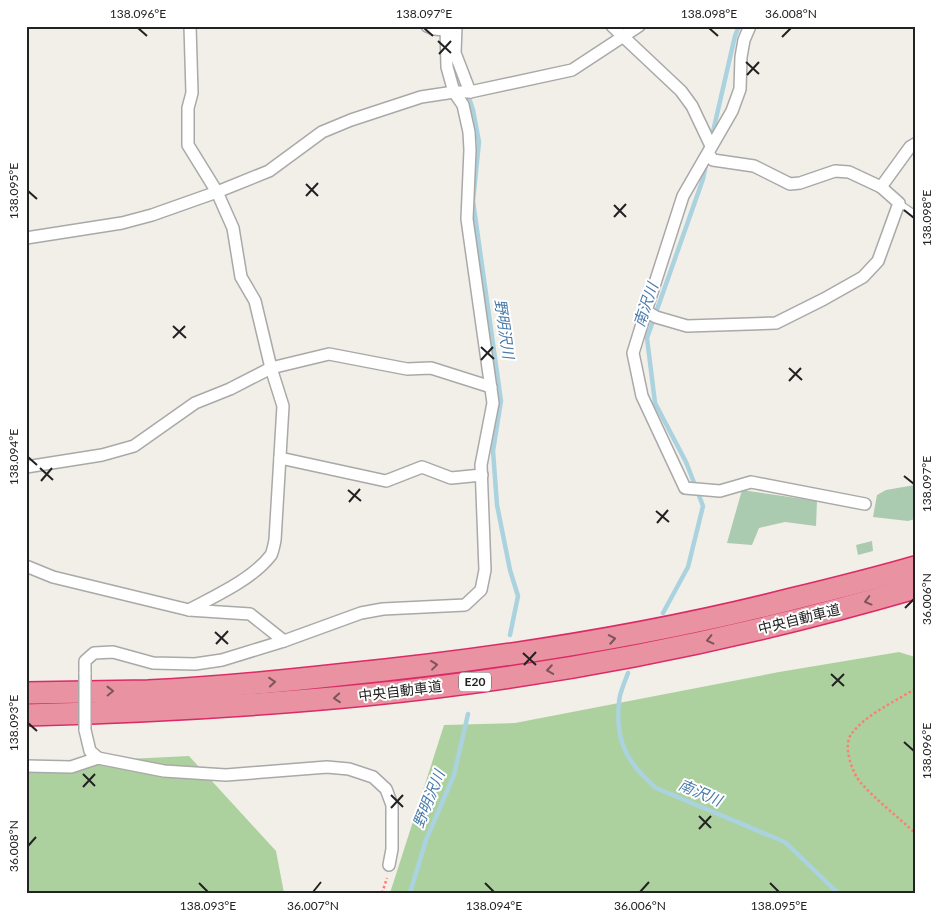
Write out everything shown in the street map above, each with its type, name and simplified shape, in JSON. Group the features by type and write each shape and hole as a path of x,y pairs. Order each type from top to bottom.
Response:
{"highway":[{"name":"中央自動車道","path":"26,693 150,690 271,682 395,670 499,657 664,629 740,612 915,567"},
{"name":"中央自動車道","path":"26,715 151,712 249,705 366,695 483,681 674,648 821,614 915,588"}],"street":[{"path":"189,610 237,583 258,568 272,554 275,540 283,406 271,368 255,301 241,277 233,228 217,192 188,145 188,108 192,93 190,26"},
{"path":"427,26 434,29 449,28"},
{"path":"612,26 681,91 692,106 713,160 754,166 790,184 800,183 835,171 849,172 881,187 900,203 878,261 863,277 824,300 776,323 687,326 656,317 646,311"},
{"path":"26,238 130,221 217,192 269,171 322,132 388,107 421,98 454,92 470,92 572,70 639,26"},
{"path":"750,26 742,49 740,89 732,112 683,196 633,353 642,396 685,488 720,491 751,482 865,504"},
{"path":"98,758 90,751 86,730 85,661 94,653 113,652 153,663 195,664 222,660 284,641 362,613 383,609 465,605 481,590 485,570 481,465 493,404 467,219 469,132 462,105 454,92 447,67 449,28"},
{"path":"449,28 455,53 470,92"},
{"path":"881,187 910,147 915,144"},
{"path":"26,467 102,455 134,446 195,402 230,389 271,368 329,354 407,369 431,368 491,387"},
{"path":"280,458 386,480 422,467 452,478 482,475"},
{"path":"26,566 53,576 189,610 250,614 284,641"},
{"path":"26,766 70,767 98,758 173,772 226,775 327,767 349,769 373,777 386,789 392,804 392,849 389,865"}],"lane":[{"path":"900,203 915,214"}],"path":[{"path":"915,689 870,717 850,734 847,753 859,781 915,833"},
{"path":"382,893 389,865"}],"green space":[{"path":"915,485 915,519 908,521 873,517 877,495 886,490"},
{"path":"742,490 817,501 816,526 785,522 759,528 752,545 727,543"},
{"path":"872,541 873,551 858,555 856,545"},
{"path":"899,652 915,657 915,893 390,893 444,725 515,723 779,672"},
{"path":"189,756 276,851 284,893 26,893 26,764"}],"waterway":[{"name":"南沢川","path":"712,136 735,36 739,26"},
{"name":"野明沢川","path":"467,92 473,110 479,142 473,201 501,401 493,451 497,505 510,570 518,596 510,635"},
{"name":"南沢川","path":"663,613 688,567 703,506 686,462 655,403 647,338 703,179 706,164"},
{"name":"南沢川","path":"628,673 619,699 619,729 625,750 637,770 656,788 785,842 838,893"},
{"name":"野明沢川","path":"410,893 426,840 454,775 468,714"}]}
